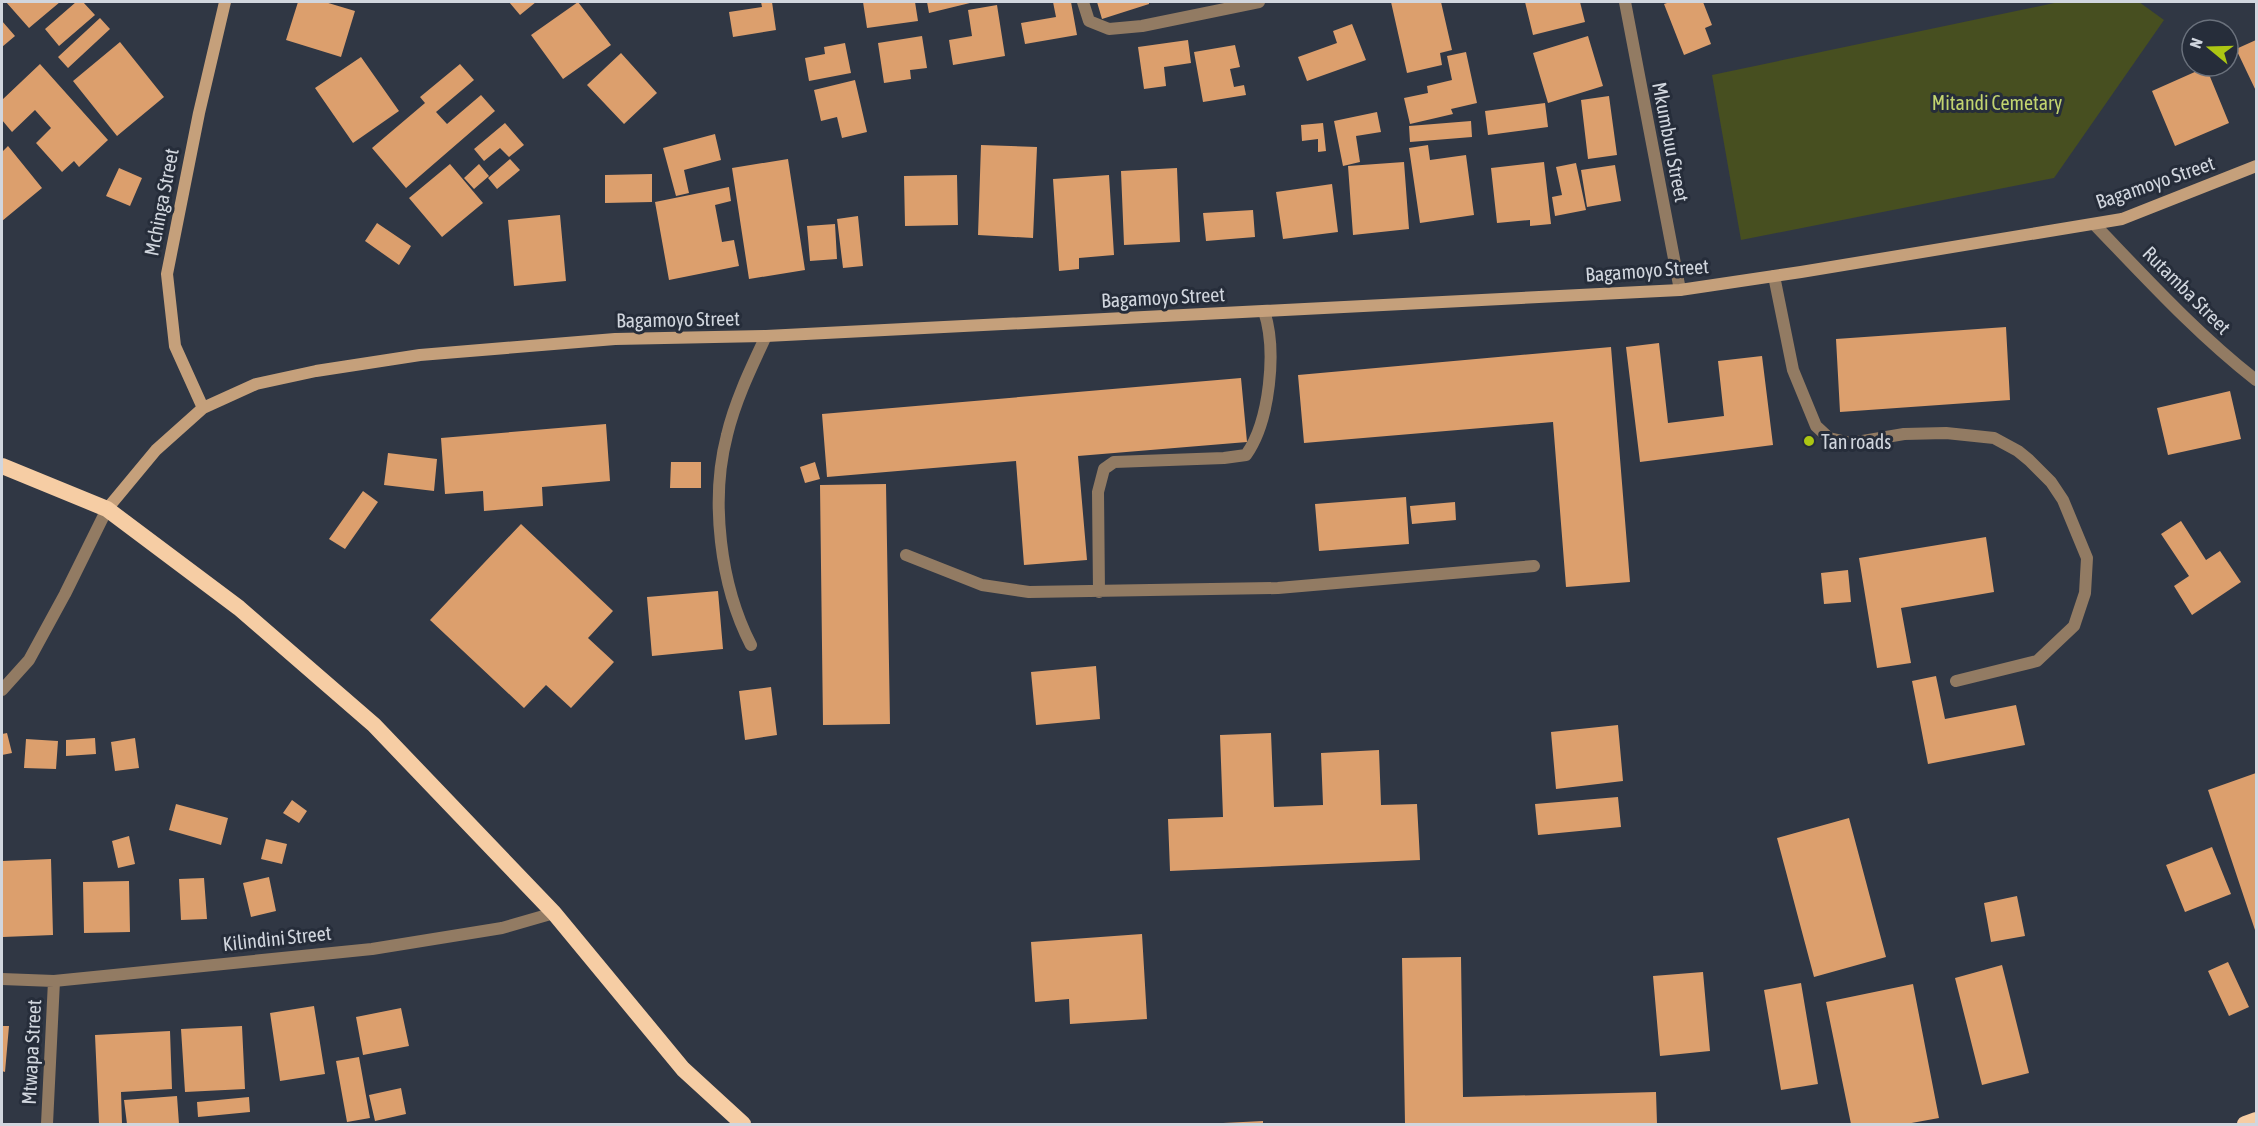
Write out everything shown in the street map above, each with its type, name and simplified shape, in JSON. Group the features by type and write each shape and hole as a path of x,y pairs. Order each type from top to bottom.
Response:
{"highway":[{"path":"2,466 107,509 239,608 374,725 554,913 682,1069 743,1125"},
{"path":"2245,1125 2256,1120"}],"main road":[{"name":"Mchinga Street","path":"203,408 175,346 167,274 199,113 225,2"},
{"name":"Bagamoyo Street","path":"107,509 156,450 203,408 256,384 316,371 420,355 615,339 766,336 1680,290 2122,219 2256,166"}],"street":[{"path":"1083,2 1089,21 1109,29 1142,26 1259,2"},
{"name":"Mkumbuu Street","path":"1625,2 1680,290"},
{"name":"Rutamba Street","path":"2094,224 2177,309 2232,361 2256,380"},
{"path":"1774,276 1793,370 1816,426 1830,438 1851,443 1904,434 1946,433 1994,438 2029,460 2051,482 2063,500 2087,558 2085,593 2074,626 2037,661 1956,681"},
{"path":"1099,592 1098,492 1104,469 1114,462 1224,458 1246,455 1261,427 1267,399 1269,328 1264,311"},
{"path":"751,645 736,609 723,557 718,503 722,453 727,432 766,336"},
{"path":"2,690 29,660 107,509"},
{"path":"906,555 982,585 1029,592 1278,588 1534,566"},
{"name":"Kilindini Street","path":"2,979 54,981 372,949 502,928 554,913"},
{"name":"Mtwapa Street","path":"46,1125 54,981"}],"green space":[{"name":"Mitandi Cemetary","path":"2059,2 2139,2 2164,20 2054,178 1741,240 1712,75"}],"building":[{"path":"6,2 60,2 29,28"},
{"path":"76,2 83,2 95,15 59,46 45,29"},
{"path":"298,2 325,2 355,11 341,57 286,40"},
{"path":"509,2 536,2 520,15"},
{"path":"578,2 611,45 563,79 531,35"},
{"path":"761,2 772,2 776,30 733,37 729,12 762,7"},
{"path":"863,2 915,2 918,21 867,28"},
{"path":"927,2 974,2 929,13"},
{"path":"1053,2 1071,2 1077,35 1025,44 1021,23 1056,17"},
{"path":"1097,2 1149,2 1149,4 1102,19"},
{"path":"1391,2 1441,2 1452,50 1440,53 1442,65 1407,73"},
{"path":"1525,2 1580,2 1585,22 1533,35"},
{"path":"1703,2 1712,25 1705,28 1711,44 1684,55 1664,4"},
{"path":"997,5 1005,56 953,65 949,40 972,36 968,10"},
{"path":"100,18 110,29 68,68 58,57"},
{"path":"2,21 15,36 2,47"},
{"path":"1352,24 1366,60 1307,81 1298,57 1337,43 1333,31"},
{"path":"922,36 927,68 910,70 911,79 884,83 878,43"},
{"path":"1588,36 1603,86 1548,103 1533,53"},
{"path":"1188,40 1191,63 1164,67 1166,86 1144,89 1138,47"},
{"path":"2256,40 2256,91 2240,57 2240,47"},
{"path":"120,42 164,97 117,136 73,81"},
{"path":"845,43 851,73 809,81 805,58 825,54 824,47"},
{"path":"1235,45 1240,67 1230,69 1234,87 1244,85 1246,95 1203,102 1194,52"},
{"path":"1466,52 1477,103 1451,109 1453,114 1410,124 1404,98 1428,93 1427,86 1452,80 1447,56"},
{"path":"621,53 657,93 624,124 587,85"},
{"path":"361,57 399,111 353,143 315,88"},
{"path":"40,64 108,140 79,167 74,161 62,172 36,143 51,128 35,110 12,132 2,120 2,100"},
{"path":"460,64 474,80 436,112 447,124 481,95 495,111 406,188 372,148 425,103 420,97"},
{"path":"2181,78 2211,78 2229,123 2175,146 2152,91"},
{"path":"855,80 867,132 842,138 837,117 821,121 814,90"},
{"path":"1609,96 1617,155 1588,159 1581,100"},
{"path":"1545,103 1548,127 1488,135 1485,111"},
{"path":"1377,112 1381,132 1356,136 1360,162 1343,166 1334,121"},
{"path":"1471,121 1472,137 1410,142 1409,126"},
{"path":"505,123 524,145 509,157 500,148 484,161 474,149"},
{"path":"1323,123 1326,151 1318,152 1318,139 1302,141 1301,125"},
{"path":"715,134 721,160 684,170 689,193 676,196 663,148"},
{"path":"981,145 1037,147 1033,238 978,235"},
{"path":"1428,145 1430,160 1466,155 1474,215 1420,223 1409,148"},
{"path":"8,146 42,188 2,221 2,152"},
{"path":"510,159 520,170 497,189 488,178"},
{"path":"788,159 805,270 749,279 732,168"},
{"path":"1404,162 1409,229 1353,235 1348,166"},
{"path":"1544,162 1551,224 1530,226 1530,220 1497,223 1491,168"},
{"path":"1576,163 1586,210 1555,216 1552,197 1562,195 1556,167"},
{"path":"450,164 483,203 442,237 409,198"},
{"path":"479,164 489,176 474,189 464,178"},
{"path":"1615,165 1621,201 1587,207 1581,170"},
{"path":"119,168 142,178 130,206 106,196"},
{"path":"1177,168 1180,242 1124,245 1121,171"},
{"path":"652,174 652,202 605,203 605,175"},
{"path":"957,175 958,225 905,226 904,176"},
{"path":"1109,175 1114,255 1079,258 1079,269 1059,271 1053,179"},
{"path":"1332,184 1338,232 1283,239 1276,192"},
{"path":"729,187 731,201 715,205 722,242 734,240 739,266 669,280 655,202"},
{"path":"1253,210 1255,237 1206,241 1203,213"},
{"path":"560,215 566,281 514,286 508,220"},
{"path":"858,216 863,266 843,268 837,219"},
{"path":"377,223 411,246 399,265 365,241"},
{"path":"835,224 837,259 810,261 807,226"},
{"path":"2006,327 2010,400 1840,412 1836,339"},
{"path":"1659,343 1668,423 1724,416 1718,361 1762,356 1773,445 1640,462 1626,347"},
{"path":"1611,347 1630,582 1566,587 1553,422 1304,443 1298,375"},
{"path":"1241,378 1247,442 1078,456 1087,560 1024,565 1016,461 827,477 822,414"},
{"path":"2230,391 2241,439 2168,455 2157,408"},
{"path":"606,424 610,481 542,487 543,506 484,511 483,491 445,494 441,438"},
{"path":"388,453 437,459 434,491 384,485"},
{"path":"671,462 701,462 701,488 670,488"},
{"path":"815,462 820,479 805,483 800,467"},
{"path":"886,484 890,724 823,725 820,485"},
{"path":"363,491 378,502 345,549 329,539"},
{"path":"1406,497 1409,544 1319,551 1315,504"},
{"path":"1455,502 1456,520 1412,524 1410,506"},
{"path":"2181,521 2206,560 2220,551 2241,582 2192,615 2174,586 2189,576 2161,534"},
{"path":"521,524 613,611 588,638 614,662 571,708 546,685 524,708 430,620"},
{"path":"1986,537 1994,592 1901,608 1911,663 1877,668 1859,558"},
{"path":"1848,570 1851,602 1824,604 1821,573"},
{"path":"718,591 723,649 652,656 647,597"},
{"path":"1096,666 1100,719 1036,725 1031,672"},
{"path":"1936,676 1945,719 2016,705 2025,745 1928,764 1912,681"},
{"path":"771,687 777,735 745,740 739,691"},
{"path":"1618,725 1623,781 1556,789 1551,732"},
{"path":"7,733 12,753 2,755 2,734"},
{"path":"1271,733 1274,807 1323,805 1321,753 1379,750 1381,805 1417,804 1420,860 1170,871 1168,819 1223,817 1220,735"},
{"path":"95,738 96,754 66,756 66,740"},
{"path":"135,738 139,768 115,771 111,742"},
{"path":"26,739 58,741 56,769 24,768"},
{"path":"2256,773 2256,933 2208,790"},
{"path":"1618,797 1621,827 1538,835 1535,804"},
{"path":"292,800 307,811 299,823 283,813"},
{"path":"176,804 228,818 221,845 169,830"},
{"path":"1849,818 1886,957 1814,977 1777,838"},
{"path":"129,836 135,864 118,868 112,841"},
{"path":"266,839 287,844 282,864 261,859"},
{"path":"2212,847 2231,894 2185,912 2166,865"},
{"path":"51,859 53,935 3,937 2,861"},
{"path":"269,877 276,911 251,917 243,883"},
{"path":"204,878 207,919 181,920 179,879"},
{"path":"129,881 130,932 84,933 83,882"},
{"path":"2017,896 2025,936 1991,942 1984,903"},
{"path":"1142,934 1147,1019 1070,1024 1069,999 1035,1002 1031,942"},
{"path":"1461,957 1463,1097 1656,1092 1657,1124 1405,1124 1402,958"},
{"path":"2228,962 2249,1007 2229,1016 2208,971"},
{"path":"2002,965 2029,1073 1982,1085 1955,978"},
{"path":"1703,972 1710,1051 1660,1056 1653,976"},
{"path":"1801,983 1818,1084 1781,1090 1764,990"},
{"path":"1913,984 1939,1118 1906,1124 1851,1124 1826,1002"},
{"path":"314,1006 325,1074 280,1081 270,1013"},
{"path":"401,1008 409,1046 363,1055 356,1017"},
{"path":"2,1026 9,1026 5,1072 2,1071"},
{"path":"242,1026 245,1089 185,1092 181,1029"},
{"path":"170,1031 172,1089 121,1092 122,1124 99,1124 95,1035"},
{"path":"359,1057 370,1118 347,1122 336,1061"},
{"path":"401,1088 406,1114 375,1121 369,1095"},
{"path":"177,1096 179,1124 127,1124 124,1100"},
{"path":"249,1097 250,1112 198,1117 197,1102"},
{"path":"1263,1121 1263,1124 1223,1124 1223,1123"}],"place":[{"name":"Tan roads","path":"1809,441"}]}
